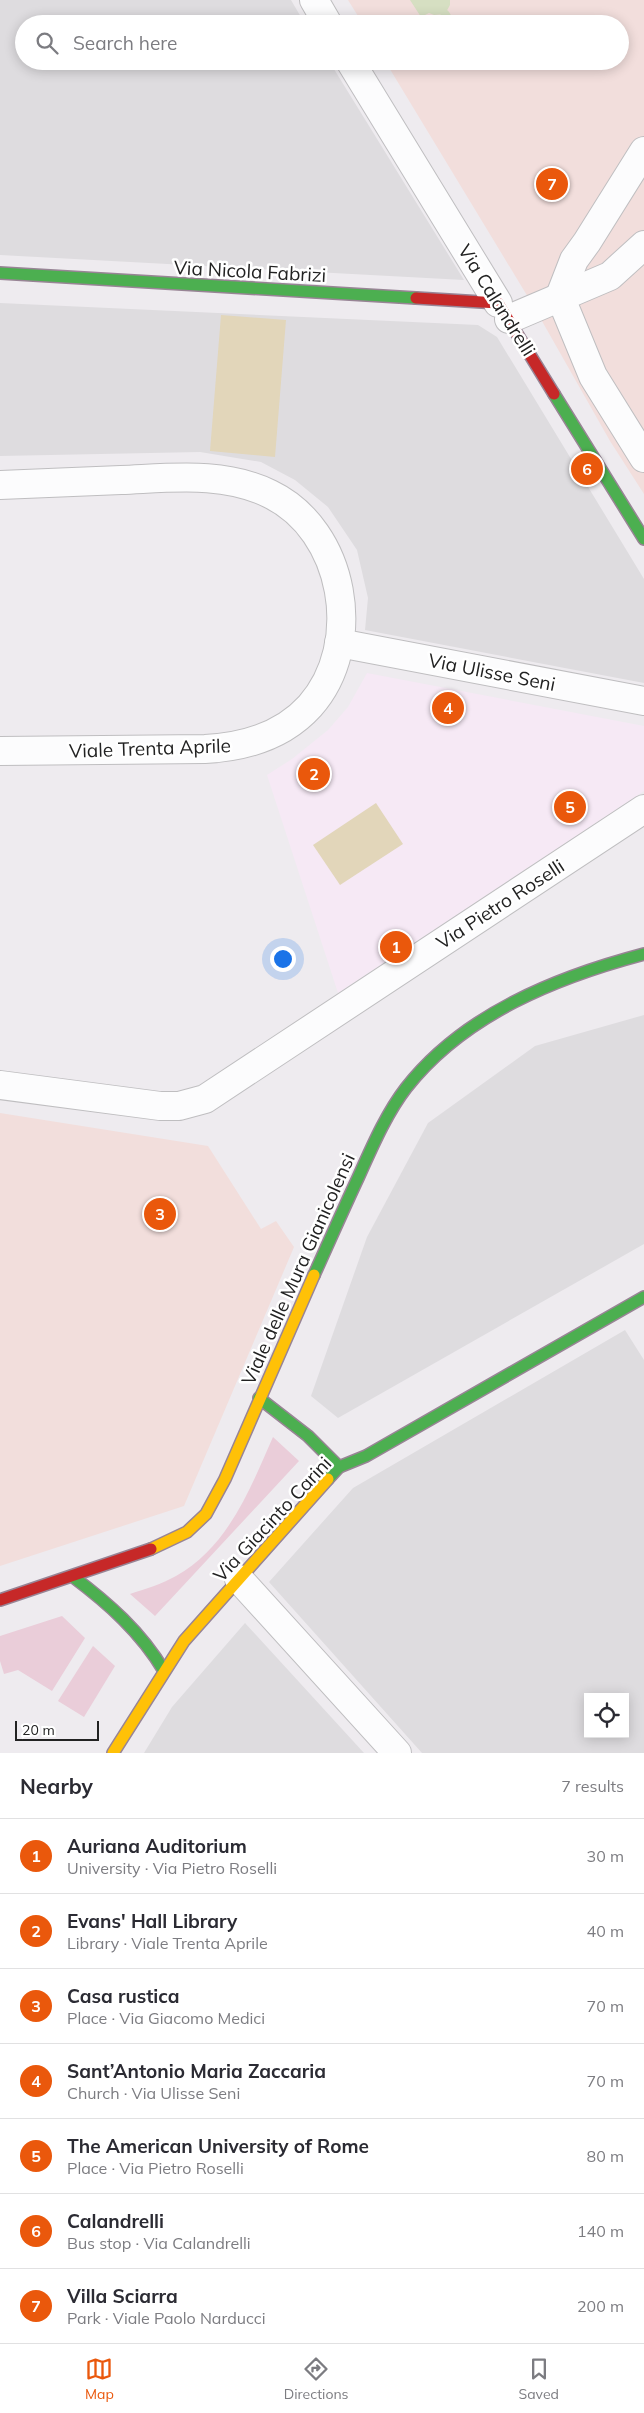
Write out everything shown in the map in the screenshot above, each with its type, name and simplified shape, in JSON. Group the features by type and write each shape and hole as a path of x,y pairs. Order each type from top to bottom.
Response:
{"street":[{"path":"314,0 323,15"},
{"name":"Via Calandrelli","path":"356,70 644,539"},
{"path":"644,151 574,260 560,296 594,376 644,458"},
{"path":"503,311 560,296 610,276 644,245"},
{"name":"Via Nicola Fabrizi","path":"0,273 503,311"},
{"name":"Viale Trenta Aprile","path":"0,485 202,478 238,482 268,493 298,513 328,555 335,572 339,590 339,643 336,659 325,684 310,706 291,723 257,741 232,747 204,749 0,752"},
{"name":"Via Ulisse Seni","path":"339,643 644,701"},
{"name":"Via Pietro Roselli","path":"0,1085 160,1106 179,1106 205,1099 644,809"},
{"name":"Viale delle Mura Gianicolensi","path":"0,1600 142,1553 175,1539 199,1523 214,1501 225,1479 259,1398 370,1151 387,1118 418,1075 445,1050 524,997 571,975 644,954"},
{"name":"Via Giacinto Carini","path":"113,1753 184,1641 339,1467 366,1456 643,1301"},
{"path":"259,1398 308,1436 339,1467"},
{"path":"72,1576 96,1595 132,1629 152,1652 164,1671"},
{"path":"239,1578 397,1753"}],"shaded area":[{"path":"0,0 291,0 300,15 15,15 15,70 335,70 464,280 0,255"},
{"path":"348,0 644,0 644,494 610,441 534,307 390,70 629,70 629,15 357,15"},
{"path":"410,0 450,0 450,5 445,14 434,15 429,13 420,15"},
{"path":"0,303 478,325 497,337 644,579 644,683 365,630 368,598 357,550 328,507 295,480 261,462 200,452 0,456"},
{"path":"221,315 286,320 275,457 210,451"},
{"path":"367,673 644,726 644,791 338,993 267,775 292,759 328,730 348,707"},
{"path":"376,803 403,844 340,885 313,845"},
{"path":"644,1015 644,1244 338,1418 311,1396 367,1237 428,1123 535,1046"},
{"path":"0,1113 208,1146 261,1229 276,1221 294,1247 184,1506 0,1566"},
{"path":"625,1330 644,1360 644,1753 422,1753 269,1582 353,1488"},
{"path":"273,1437 299,1461 155,1616 130,1594 176,1576 194,1564 210,1549 223,1533 246,1496"},
{"path":"62,1616 85,1638 52,1691 18,1670 4,1674 0,1661 0,1636"},
{"path":"245,1623 364,1753 144,1753 172,1707"},
{"path":"93,1646 115,1666 84,1717 58,1701"}],"traffic: fast":[{"path":"0,273 416,298"},
{"path":"554,394 644,539"},
{"path":"314,1275 386,1120 406,1088 429,1062 455,1039 484,1019 514,1002 578,974 644,954"},
{"path":"328,1479 339,1467 366,1456 644,1297"},
{"path":"259,1398 308,1436 339,1467"},
{"path":"72,1576 123,1619 145,1644 164,1671"}],"traffic: slow":[{"path":"151,1549 187,1532 206,1514 225,1479 314,1275"},
{"path":"113,1753 184,1641 328,1479"}],"traffic: jam":[{"path":"416,298 498,303 554,394"},
{"path":"0,1600 151,1549"}],"place":[{"name":"Villa Sciarra","path":"552,184"},
{"name":"Calandrelli","path":"587,469"},
{"name":"Sant’Antonio Maria Zaccaria","path":"448,708"},
{"name":"Evans' Hall Library","path":"314,774"},
{"name":"The American University of Rome","path":"570,807"},
{"name":"Auriana Auditorium","path":"396,947"},
{"name":"Casa rustica","path":"160,1214"}]}
